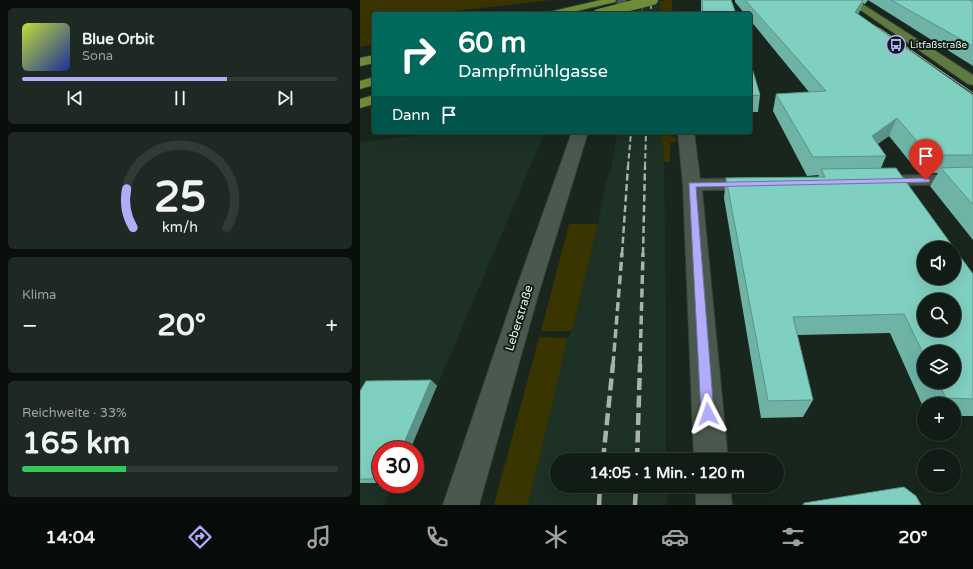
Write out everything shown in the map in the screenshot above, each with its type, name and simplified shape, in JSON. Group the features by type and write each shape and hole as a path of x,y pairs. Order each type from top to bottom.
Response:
{"highway":[{"path":"561,12 612,0"},
{"path":"606,12 653,0"},
{"path":"360,62 372,59"},
{"path":"360,75 372,72"},
{"path":"360,85 372,82"},
{"path":"360,104 372,100"}],"main road":[{"path":"850,0 973,80"}],"street":[{"path":"619,12 622,0"},
{"name":"Leberstraße","path":"461,505 526,295 579,134"},
{"path":"686,134 692,185 711,453"},
{"path":"856,182 973,179"},
{"path":"692,185 770,183"},
{"path":"713,493 714,505"}],"shaded area":[{"path":"360,0 552,0 447,12 372,12 372,44 360,47"},
{"path":"638,0 660,0 660,12 636,12"},
{"path":"672,0 673,12 660,12 660,1"},
{"path":"427,134 544,134 414,441 372,441 372,493 390,493 385,505 360,505 360,142"},
{"path":"617,134 662,134 664,162 666,310 666,453 550,453 550,493 667,493 667,505 528,505 568,338 572,331 598,224 606,182 612,164"},
{"path":"662,134 670,134 671,136 676,138 676,142 670,143 670,162 664,162"},
{"path":"569,224 598,224 572,331 541,331"},
{"path":"539,337 568,338 528,505 494,505"}],"building":[{"path":"702,0 731,0 735,12 703,12"},
{"path":"745,0 863,0 855,12 973,95 973,155 929,155 897,118 872,136 886,156 813,157 776,94 826,91"},
{"path":"891,0 969,0 973,2 973,46"},
{"path":"752,68 760,95 752,96"},
{"path":"973,167 973,205 941,168"},
{"path":"896,168 949,241 917,241 917,285 961,285 961,257 973,274 973,399 946,397 942,389 961,389 961,345 919,345 904,314 793,317 813,400 768,401 726,178 825,177 821,169"},
{"path":"431,380 405,441 372,441 372,479 360,479 360,391 366,381"},
{"path":"904,487 916,496 921,505 803,505 804,503"}],"tram line":[{"path":"864,20 882,30 973,93"}],"railway":[{"path":"642,12 643,0"},
{"path":"651,0 651,12"},
{"path":"628,167 631,134"},
{"path":"645,167 646,134"},
{"path":"622,254 628,166"},
{"path":"643,254 645,166"},
{"path":"613,365 622,253"},
{"path":"640,365 643,253"},
{"path":"604,453 613,364"},
{"path":"637,453 640,364"},
{"path":"599,505 600,493"},
{"path":"635,505 636,493"}],"place":[{"name":"Litfaßstraße","path":"896,45"}],"route":[{"path":"708,414 692,185 926,180"}]}
